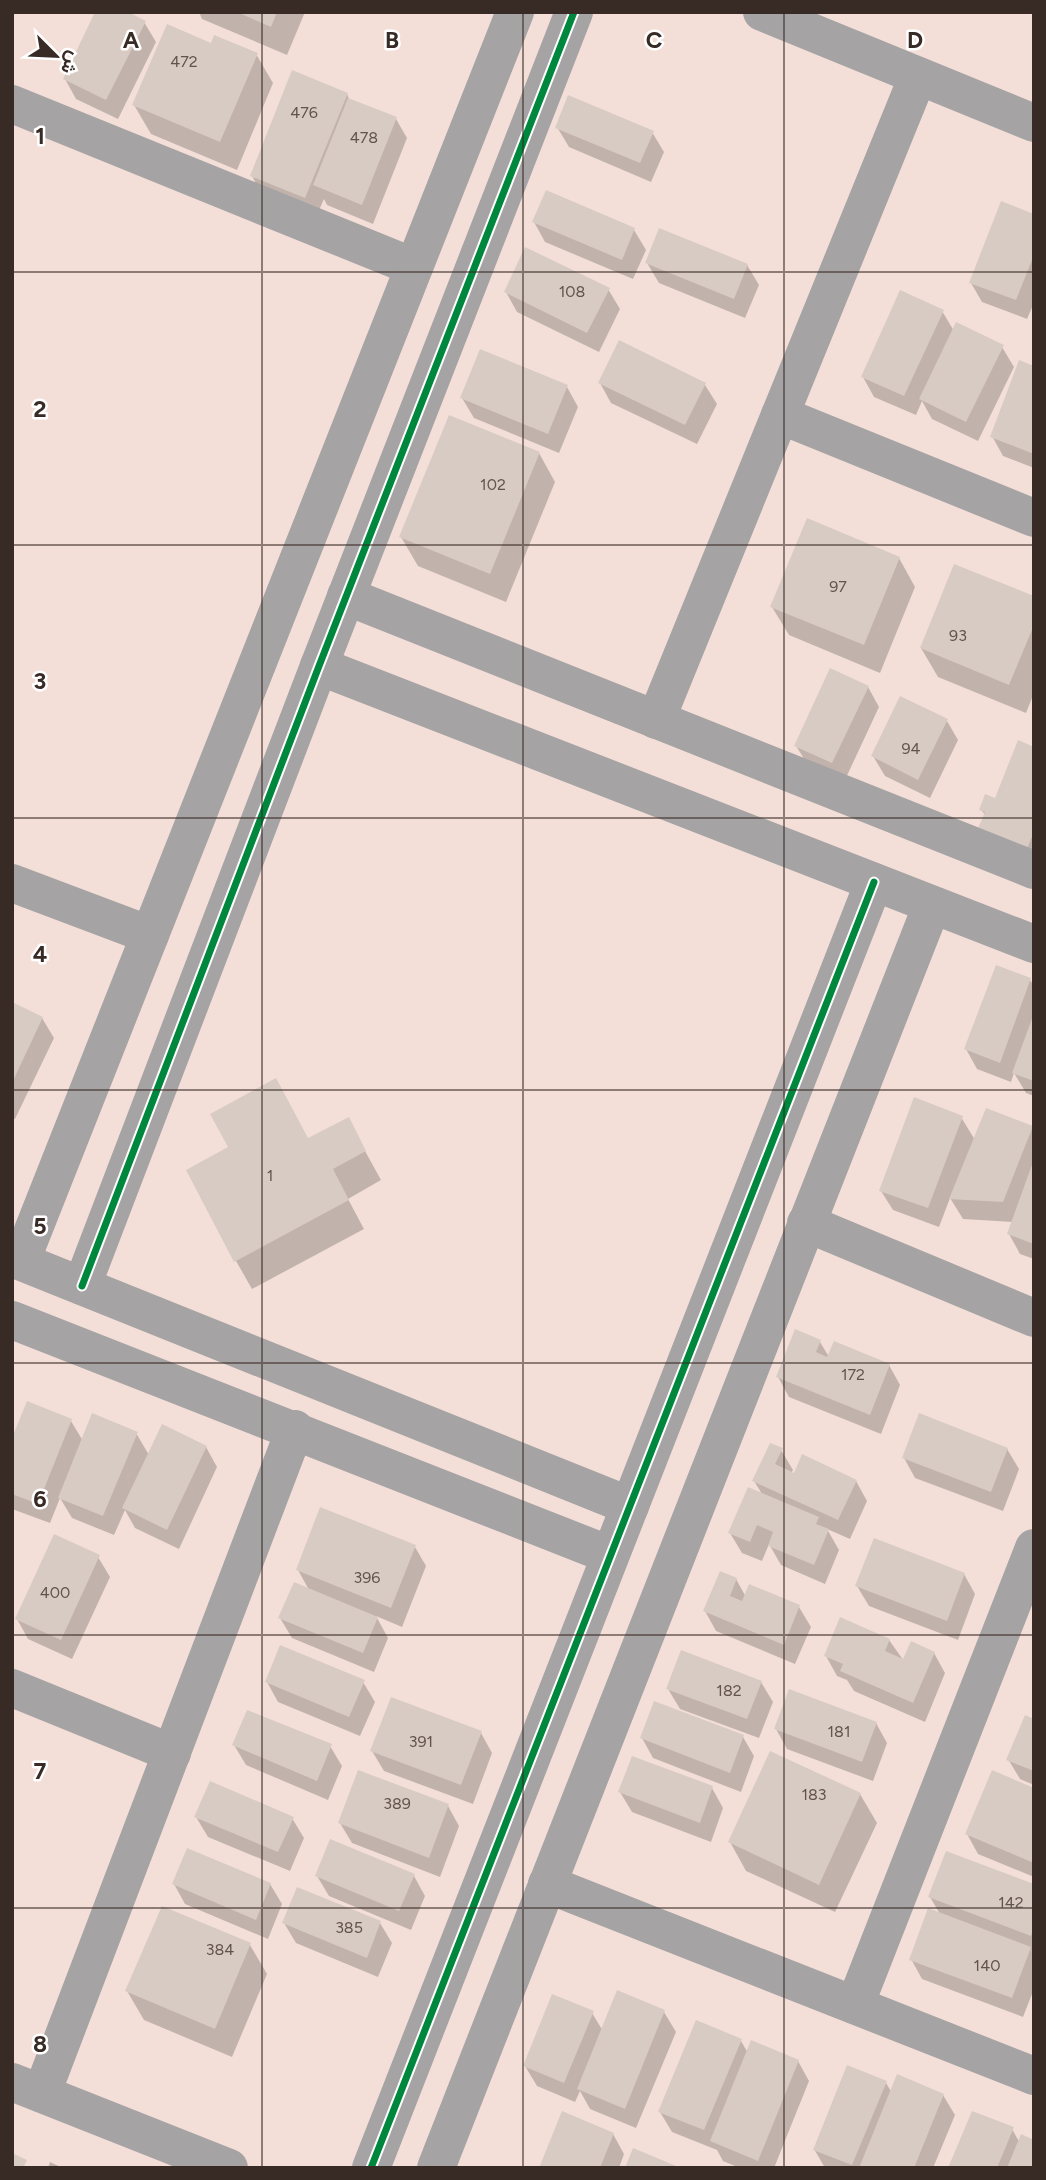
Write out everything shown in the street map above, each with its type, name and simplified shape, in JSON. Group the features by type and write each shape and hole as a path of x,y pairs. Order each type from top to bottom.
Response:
{"street":[{"path":"515,12 150,935 17,1260 630,1506"},
{"path":"82,1286 346,596 574,12"},
{"path":"762,12 1034,123"},
{"path":"656,720 918,76"},
{"path":"12,104 414,267"},
{"path":"780,415 1034,518"},
{"path":"346,596 1034,870"},
{"path":"319,666 1034,944"},
{"path":"371,2168 874,882"},
{"path":"12,883 150,935"},
{"path":"436,2168 932,905"},
{"path":"806,1223 1034,1318"},
{"path":"12,1320 610,1555"},
{"path":"229,2168 27,2088 172,1753 295,1429"},
{"path":"541,1528 550,1521 561,1501 561,1479"},
{"path":"855,2005 1034,1548"},
{"path":"12,1688 172,1753"},
{"path":"547,1884 1034,2076"}],"building":[{"path":"95,12 128,12 146,21 106,100 63,79"},
{"path":"237,12 277,12 271,27"},
{"path":"167,24 211,43 214,35 258,53 220,142 132,105"},
{"path":"292,70 348,93 305,198 250,176"},
{"path":"568,95 654,131 640,163 555,128"},
{"path":"348,98 397,117 362,205 313,185"},
{"path":"546,190 635,228 622,260 532,222"},
{"path":"1001,201 1034,214 1034,255 1016,300 969,283"},
{"path":"659,228 748,264 734,299 645,263"},
{"path":"525,247 610,288 587,333 504,292"},
{"path":"900,290 944,310 904,396 861,377"},
{"path":"956,322 1004,345 966,422 919,399"},
{"path":"619,340 706,383 685,425 598,383"},
{"path":"480,349 568,385 548,434 460,398"},
{"path":"1019,360 1034,366 1034,454 990,437"},
{"path":"449,415 540,452 490,574 399,537"},
{"path":"807,518 900,557 864,645 770,607"},
{"path":"954,564 1034,596 1034,625 1009,685 920,648"},
{"path":"830,668 869,686 832,763 794,746"},
{"path":"900,696 948,719 918,780 871,756"},
{"path":"1018,740 1034,747 1034,832 1026,851 977,831 985,812 979,810 985,794 995,798"},
{"path":"996,965 1031,978 1000,1063 964,1049"},
{"path":"12,1002 43,1017 12,1083"},
{"path":"1034,1016 1034,1081 1012,1073"},
{"path":"276,1078 308,1138 349,1117 366,1151 333,1169 349,1200 234,1262 186,1170 228,1147 210,1114"},
{"path":"914,1097 963,1116 928,1208 879,1191"},
{"path":"986,1108 1033,1126 1003,1202 949,1199"},
{"path":"1034,1162 1034,1244 1007,1234"},
{"path":"795,1329 821,1340 816,1352 827,1357 834,1341 890,1364 870,1415 776,1377"},
{"path":"27,1401 72,1419 38,1504 12,1494 12,1438"},
{"path":"92,1413 138,1432 103,1516 58,1498"},
{"path":"919,1413 1008,1448 991,1492 902,1458"},
{"path":"162,1424 207,1446 167,1530 122,1508"},
{"path":"770,1443 783,1448 775,1464 794,1473 802,1454 857,1480 838,1520 752,1481"},
{"path":"748,1487 819,1517 816,1524 829,1529 814,1565 768,1546 773,1532 757,1525 750,1542 728,1533"},
{"path":"320,1507 416,1545 391,1608 296,1570"},
{"path":"54,1534 100,1555 61,1640 15,1619"},
{"path":"874,1538 965,1573 947,1621 855,1586"},
{"path":"720,1571 737,1578 730,1596 742,1601 749,1584 800,1605 784,1645 703,1611"},
{"path":"294,1582 378,1617 363,1653 278,1618"},
{"path":"840,1617 890,1639 885,1651 903,1659 911,1641 935,1652 913,1703 840,1671 843,1664 824,1656"},
{"path":"280,1645 365,1680 349,1717 265,1682"},
{"path":"681,1650 762,1681 747,1719 666,1689"},
{"path":"789,1689 877,1722 862,1762 774,1729"},
{"path":"391,1697 482,1731 461,1785 370,1751"},
{"path":"654,1701 744,1735 730,1773 640,1738"},
{"path":"247,1710 332,1744 317,1781 232,1745"},
{"path":"1025,1715 1034,1719 1034,1771 1006,1760"},
{"path":"770,1751 861,1793 819,1885 728,1842"},
{"path":"632,1756 713,1786 700,1823 618,1792"},
{"path":"358,1770 449,1804 429,1858 338,1823"},
{"path":"992,1770 1034,1788 1034,1863 965,1834"},
{"path":"210,1781 294,1817 278,1852 194,1817"},
{"path":"330,1839 415,1874 399,1911 315,1876"},
{"path":"187,1848 271,1883 256,1920 172,1884"},
{"path":"946,1851 1034,1884 1034,1927 1031,1936 928,1897"},
{"path":"297,1887 381,1921 367,1958 282,1923"},
{"path":"162,1906 251,1943 215,2029 125,1991"},
{"path":"928,1908 1031,1947 1012,1998 909,1960"},
{"path":"617,1990 665,2010 625,2109 577,2089"},
{"path":"552,1994 594,2011 564,2083 523,2066"},
{"path":"696,2020 742,2039 704,2130 658,2112"},
{"path":"751,2040 799,2060 758,2161 710,2141"},
{"path":"847,2065 887,2081 852,2165 813,2150"},
{"path":"897,2074 944,2094 914,2168 859,2168"},
{"path":"562,2111 614,2133 600,2168 539,2168"},
{"path":"972,2111 1014,2127 997,2168 948,2168"},
{"path":"1021,2134 1034,2140 1034,2168 1007,2168"},
{"path":"633,2148 681,2168 625,2168"},
{"path":"12,2153 27,2160 23,2168 12,2168"}],"cycle path":[{"path":"82,1286 319,666 574,12"},
{"path":"371,2168 874,882"}]}
